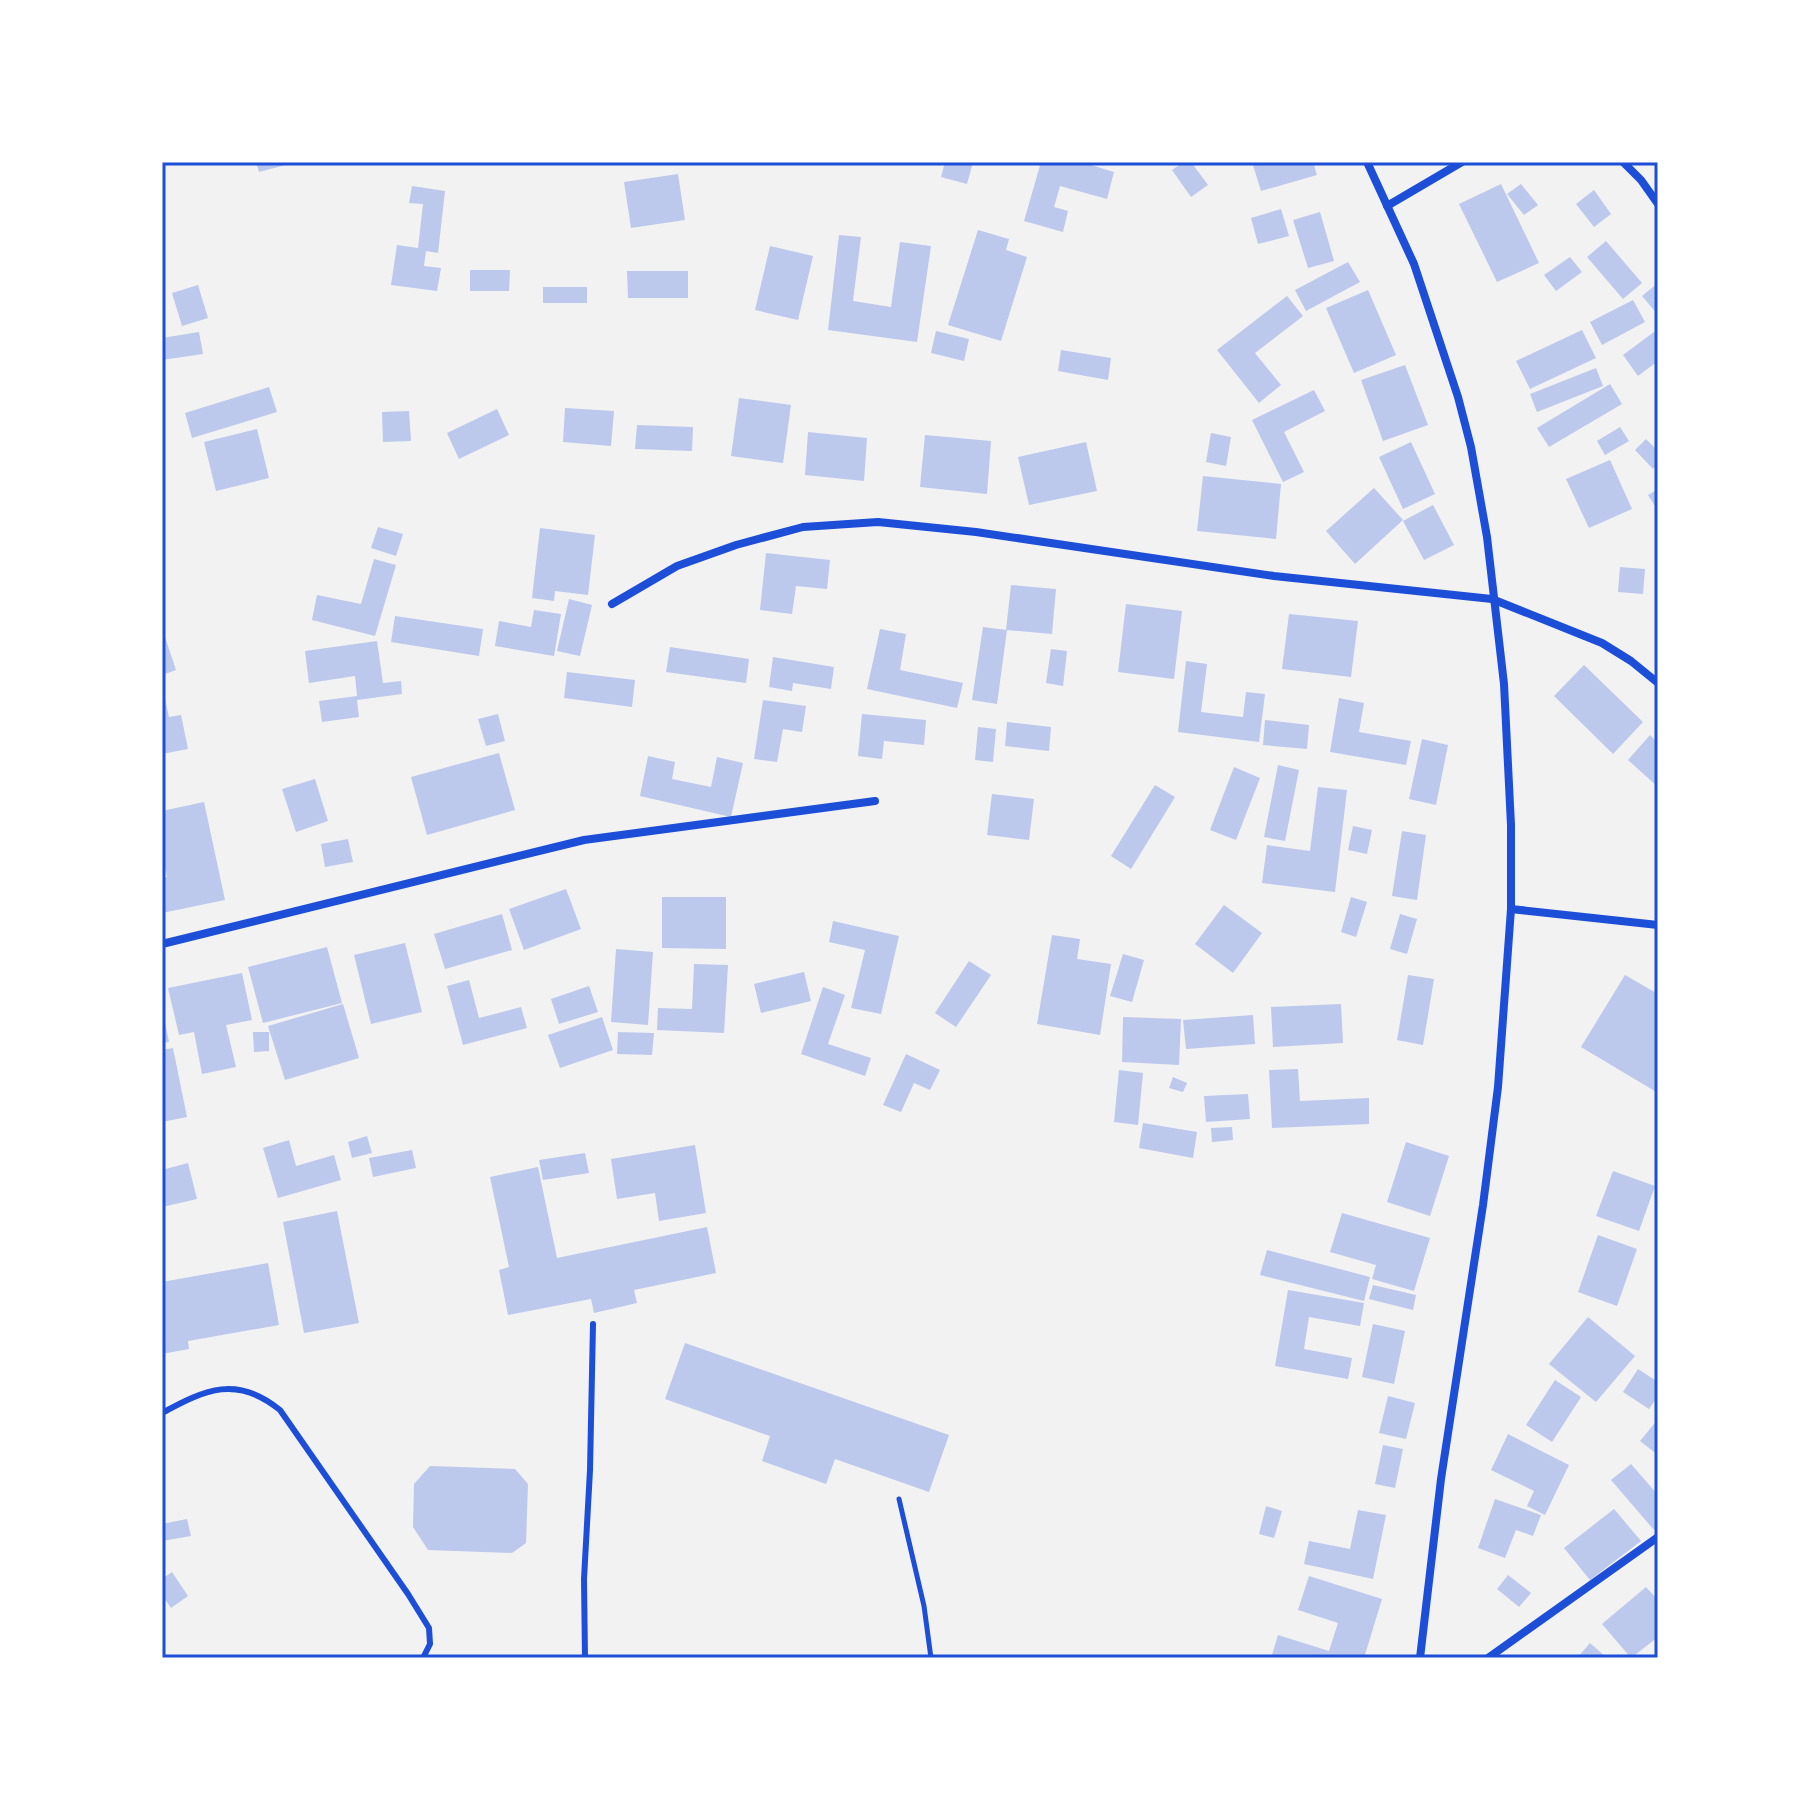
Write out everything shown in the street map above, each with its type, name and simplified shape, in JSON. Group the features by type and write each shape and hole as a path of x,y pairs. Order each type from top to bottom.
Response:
{"street":[{"path":"1367,162 1418,278 1467,427 1487,537 1504,684 1511,825 1511,909 1498,1087 1441,1479 1420,1658"},
{"path":"1387,206 1462,162"},
{"path":"1623,162 1658,204"},
{"path":"612,604 677,566 736,545 803,527 878,522 976,532 1274,576 1492,599 1602,643 1658,683"},
{"path":"162,944 584,840 875,801"},
{"path":"1511,909 1658,925"},
{"path":"1488,1658 1658,1537"}],"lane":[{"path":"585,1658 584,1579 593,1324"},
{"path":"162,1413 192,1397 236,1388 261,1395 280,1410 429,1628 430,1644 423,1658"}],"path":[{"path":"899,1499 924,1606 931,1658"}],"building":[{"path":"256,162 293,162 293,163 259,172"},
{"path":"945,162 973,162 967,184 941,177"},
{"path":"1041,162 1081,162 1114,172 1107,199 1060,186 1054,207 1068,211 1063,232 1024,221"},
{"path":"1184,162 1191,162 1208,185 1191,197 1172,170"},
{"path":"1252,162 1313,162 1317,175 1261,191"},
{"path":"678,174 685,220 631,228 624,182"},
{"path":"1501,184 1539,263 1497,282 1459,204"},
{"path":"1521,184 1538,205 1524,215 1507,194"},
{"path":"412,186 445,191 438,253 426,251 424,266 441,268 437,291 391,285 397,245 418,248 423,204 409,203"},
{"path":"1594,190 1611,214 1594,227 1576,204"},
{"path":"1281,209 1289,236 1258,244 1251,218"},
{"path":"1320,212 1334,261 1308,268 1293,220"},
{"path":"978,230 1009,239 1006,250 1027,257 1001,341 948,325"},
{"path":"839,235 861,237 853,301 891,307 900,242 931,246 917,342 828,330"},
{"path":"1606,241 1642,283 1623,299 1587,257"},
{"path":"770,246 813,256 798,320 755,310"},
{"path":"1570,257 1582,272 1556,291 1544,275"},
{"path":"1348,262 1360,282 1306,311 1295,290"},
{"path":"470,270 510,270 509,291 470,291"},
{"path":"627,271 688,271 688,298 628,298"},
{"path":"1658,283 1658,315 1642,296"},
{"path":"198,285 208,318 182,326 172,293"},
{"path":"543,287 587,287 587,303 543,303"},
{"path":"1368,290 1396,355 1354,373 1326,308"},
{"path":"1287,296 1303,316 1255,353 1281,385 1259,403 1217,350"},
{"path":"1633,300 1645,322 1602,345 1590,322"},
{"path":"1658,329 1658,361 1638,376 1623,355"},
{"path":"1582,330 1596,358 1530,389 1516,361"},
{"path":"936,331 969,339 964,361 931,353"},
{"path":"199,332 203,354 162,360 162,338"},
{"path":"1061,350 1111,358 1108,380 1058,371"},
{"path":"1405,365 1428,425 1383,441 1361,380"},
{"path":"1596,368 1603,386 1537,412 1530,394"},
{"path":"1610,384 1622,404 1549,447 1537,428"},
{"path":"269,387 277,412 192,438 185,413"},
{"path":"1314,390 1325,411 1284,432 1304,472 1283,482 1252,420"},
{"path":"739,398 791,405 783,463 731,456"},
{"path":"565,408 614,411 611,446 563,442"},
{"path":"497,409 509,435 459,459 447,433"},
{"path":"409,411 411,441 383,442 382,412"},
{"path":"637,425 693,427 692,451 635,449"},
{"path":"1620,427 1629,441 1605,455 1597,441"},
{"path":"257,429 269,478 216,491 204,442"},
{"path":"808,432 867,438 864,481 805,475"},
{"path":"1211,433 1231,437 1226,466 1206,462"},
{"path":"925,435 991,441 987,494 920,487"},
{"path":"1646,439 1658,451 1658,464 1653,469 1635,450"},
{"path":"1086,442 1097,491 1029,505 1018,457"},
{"path":"1411,442 1435,494 1403,509 1379,457"},
{"path":"1610,460 1632,509 1589,528 1566,479"},
{"path":"1203,476 1281,484 1276,539 1197,531"},
{"path":"1374,488 1403,520 1355,564 1326,531"},
{"path":"1658,489 1658,511 1648,495"},
{"path":"1433,505 1454,545 1424,560 1403,521"},
{"path":"378,527 403,534 396,556 371,548"},
{"path":"540,528 595,535 588,595 555,591 554,601 532,598"},
{"path":"766,553 830,560 827,589 796,586 792,614 760,610"},
{"path":"374,559 396,565 375,636 312,620 317,595 361,604"},
{"path":"1620,567 1645,569 1643,594 1618,592"},
{"path":"1011,585 1056,589 1052,634 1006,630"},
{"path":"569,599 592,605 580,656 557,651"},
{"path":"1126,604 1182,611 1174,679 1118,672"},
{"path":"534,610 561,614 554,656 495,646 499,621 531,627"},
{"path":"1289,614 1358,621 1351,677 1282,669"},
{"path":"395,616 483,629 479,656 391,642"},
{"path":"983,627 1007,630 997,704 972,700"},
{"path":"880,629 906,634 900,670 963,683 957,708 867,689"},
{"path":"165,637 176,670 162,675 162,638"},
{"path":"377,641 383,683 401,681 402,694 357,700 359,717 322,722 319,701 357,696 355,676 309,683 305,651"},
{"path":"670,647 749,659 746,683 666,672"},
{"path":"1051,649 1067,651 1063,686 1046,683"},
{"path":"773,657 834,667 831,689 793,683 792,691 769,687"},
{"path":"1186,661 1207,664 1201,712 1243,717 1246,692 1265,694 1259,742 1178,732"},
{"path":"1584,665 1643,722 1613,754 1554,696"},
{"path":"567,672 635,680 632,707 564,698"},
{"path":"1339,698 1364,703 1359,732 1411,741 1406,765 1330,752"},
{"path":"165,699 169,717 181,715 188,749 162,754 162,700"},
{"path":"763,700 806,706 802,732 783,729 777,762 754,759"},
{"path":"498,714 505,741 486,746 478,719"},
{"path":"862,714 926,720 924,745 884,741 882,759 858,756"},
{"path":"1265,720 1309,725 1307,749 1263,745"},
{"path":"1007,722 1051,727 1049,751 1005,746"},
{"path":"978,727 996,729 993,762 975,760"},
{"path":"1650,735 1658,743 1658,787 1628,760"},
{"path":"1422,739 1448,745 1436,805 1409,799"},
{"path":"499,753 515,810 427,835 411,777"},
{"path":"648,756 675,762 672,779 711,787 717,757 743,763 731,817 640,796"},
{"path":"1278,765 1299,770 1285,841 1264,837"},
{"path":"1234,767 1260,778 1236,840 1210,830"},
{"path":"315,779 328,821 296,832 282,789"},
{"path":"1155,785 1175,797 1131,869 1111,856"},
{"path":"1318,787 1347,790 1335,892 1262,883 1267,845 1310,851"},
{"path":"992,794 1034,799 1029,840 987,835"},
{"path":"204,802 225,900 162,913 162,878 167,877 162,854 162,811"},
{"path":"1353,826 1372,830 1367,854 1348,850"},
{"path":"1402,831 1426,835 1417,900 1392,896"},
{"path":"348,839 353,862 325,867 321,844"},
{"path":"566,889 581,929 524,950 509,909"},
{"path":"662,897 726,897 726,949 662,948"},
{"path":"1351,897 1367,902 1356,937 1341,932"},
{"path":"1224,905 1262,933 1233,973 1195,944"},
{"path":"502,914 512,950 445,969 434,934"},
{"path":"1400,914 1417,919 1407,954 1390,949"},
{"path":"833,921 899,936 881,1014 851,1008 865,950 829,942"},
{"path":"1052,935 1080,939 1077,959 1111,964 1100,1035 1037,1024"},
{"path":"405,943 422,1012 371,1024 354,955"},
{"path":"327,947 342,1003 263,1023 248,967"},
{"path":"616,949 653,952 648,1025 611,1022"},
{"path":"1123,954 1144,960 1132,1002 1110,996"},
{"path":"969,961 991,975 956,1027 935,1013"},
{"path":"694,964 728,965 724,1033 657,1030 658,1008 692,1009"},
{"path":"804,972 811,1001 761,1013 754,984"},
{"path":"242,973 252,1020 226,1025 236,1067 202,1074 194,1032 179,1035 168,988"},
{"path":"1408,975 1434,979 1423,1045 1397,1040"},
{"path":"1625,975 1658,994 1658,1093 1581,1047"},
{"path":"469,980 479,1018 521,1007 527,1028 463,1045 447,986"},
{"path":"589,986 598,1012 559,1024 551,999"},
{"path":"823,987 845,995 828,1044 871,1058 865,1076 801,1054"},
{"path":"343,1004 359,1058 285,1080 268,1026"},
{"path":"1341,1004 1343,1043 1273,1047 1271,1007"},
{"path":"162,1014 169,1042 162,1043"},
{"path":"1253,1015 1255,1044 1186,1049 1183,1020"},
{"path":"602,1017 613,1050 560,1068 548,1035"},
{"path":"1123,1017 1181,1019 1179,1065 1122,1062"},
{"path":"253,1032 269,1032 269,1051 254,1052"},
{"path":"618,1032 654,1033 652,1055 617,1054"},
{"path":"173,1048 187,1117 162,1122 162,1050"},
{"path":"906,1054 940,1070 930,1090 914,1083 901,1112 883,1105"},
{"path":"1298,1069 1300,1101 1369,1098 1369,1124 1272,1128 1269,1070"},
{"path":"1119,1070 1143,1073 1138,1125 1114,1122"},
{"path":"1173,1077 1187,1083 1183,1092 1169,1088"},
{"path":"1248,1094 1250,1119 1206,1122 1204,1096"},
{"path":"1143,1123 1197,1132 1193,1158 1139,1148"},
{"path":"1232,1127 1233,1140 1212,1142 1211,1128"},
{"path":"367,1136 372,1153 352,1158 348,1142"},
{"path":"289,1140 296,1166 334,1155 341,1180 278,1198 263,1148"},
{"path":"1406,1142 1449,1156 1430,1216 1387,1202"},
{"path":"695,1145 706,1213 659,1221 655,1193 617,1199 611,1159"},
{"path":"412,1150 416,1168 373,1177 369,1158"},
{"path":"585,1153 589,1173 543,1180 539,1160"},
{"path":"188,1163 197,1199 162,1207 162,1170"},
{"path":"538,1167 557,1258 707,1227 716,1273 634,1290 637,1303 594,1313 591,1299 508,1315 499,1270 509,1267 490,1177"},
{"path":"1613,1171 1655,1186 1639,1231 1596,1216"},
{"path":"337,1211 359,1323 304,1333 283,1222"},
{"path":"1342,1213 1430,1238 1414,1291 1372,1279 1376,1265 1330,1252"},
{"path":"1598,1235 1637,1249 1617,1306 1578,1292"},
{"path":"1267,1250 1370,1277 1364,1301 1260,1275"},
{"path":"268,1263 279,1325 188,1341 189,1349 162,1354 162,1282"},
{"path":"1373,1285 1416,1295 1413,1310 1369,1299"},
{"path":"1288,1290 1364,1303 1360,1326 1309,1317 1304,1349 1352,1358 1348,1379 1275,1366"},
{"path":"1588,1317 1635,1356 1596,1402 1549,1364"},
{"path":"1373,1324 1405,1331 1394,1384 1362,1377"},
{"path":"685,1343 949,1435 929,1492 835,1459 826,1484 762,1461 770,1436 665,1399"},
{"path":"1638,1369 1658,1382 1658,1396 1649,1409 1623,1392"},
{"path":"1555,1380 1581,1397 1552,1442 1526,1425"},
{"path":"1388,1396 1415,1403 1406,1439 1379,1433"},
{"path":"1658,1419 1658,1455 1640,1441"},
{"path":"1508,1434 1569,1465 1545,1515 1527,1506 1534,1491 1491,1470"},
{"path":"1383,1445 1403,1449 1395,1488 1375,1484"},
{"path":"1631,1464 1658,1495 1658,1526 1654,1530 1611,1480"},
{"path":"430,1466 515,1469 528,1484 526,1543 512,1553 428,1550 413,1527 414,1484"},
{"path":"1495,1499 1541,1515 1533,1536 1516,1530 1505,1558 1478,1548"},
{"path":"1266,1506 1282,1511 1274,1538 1259,1534"},
{"path":"1614,1509 1641,1541 1590,1580 1564,1548"},
{"path":"1358,1510 1386,1515 1373,1579 1304,1564 1309,1541 1350,1549"},
{"path":"187,1519 191,1536 162,1541 162,1524"},
{"path":"172,1572 188,1596 171,1608 162,1595 162,1579"},
{"path":"1508,1575 1531,1593 1519,1607 1497,1589"},
{"path":"1309,1576 1382,1599 1364,1658 1271,1658 1278,1635 1329,1651 1338,1623 1298,1610"},
{"path":"1646,1587 1658,1600 1658,1637 1631,1658 1602,1624"},
{"path":"1590,1643 1607,1658 1577,1658"}]}
